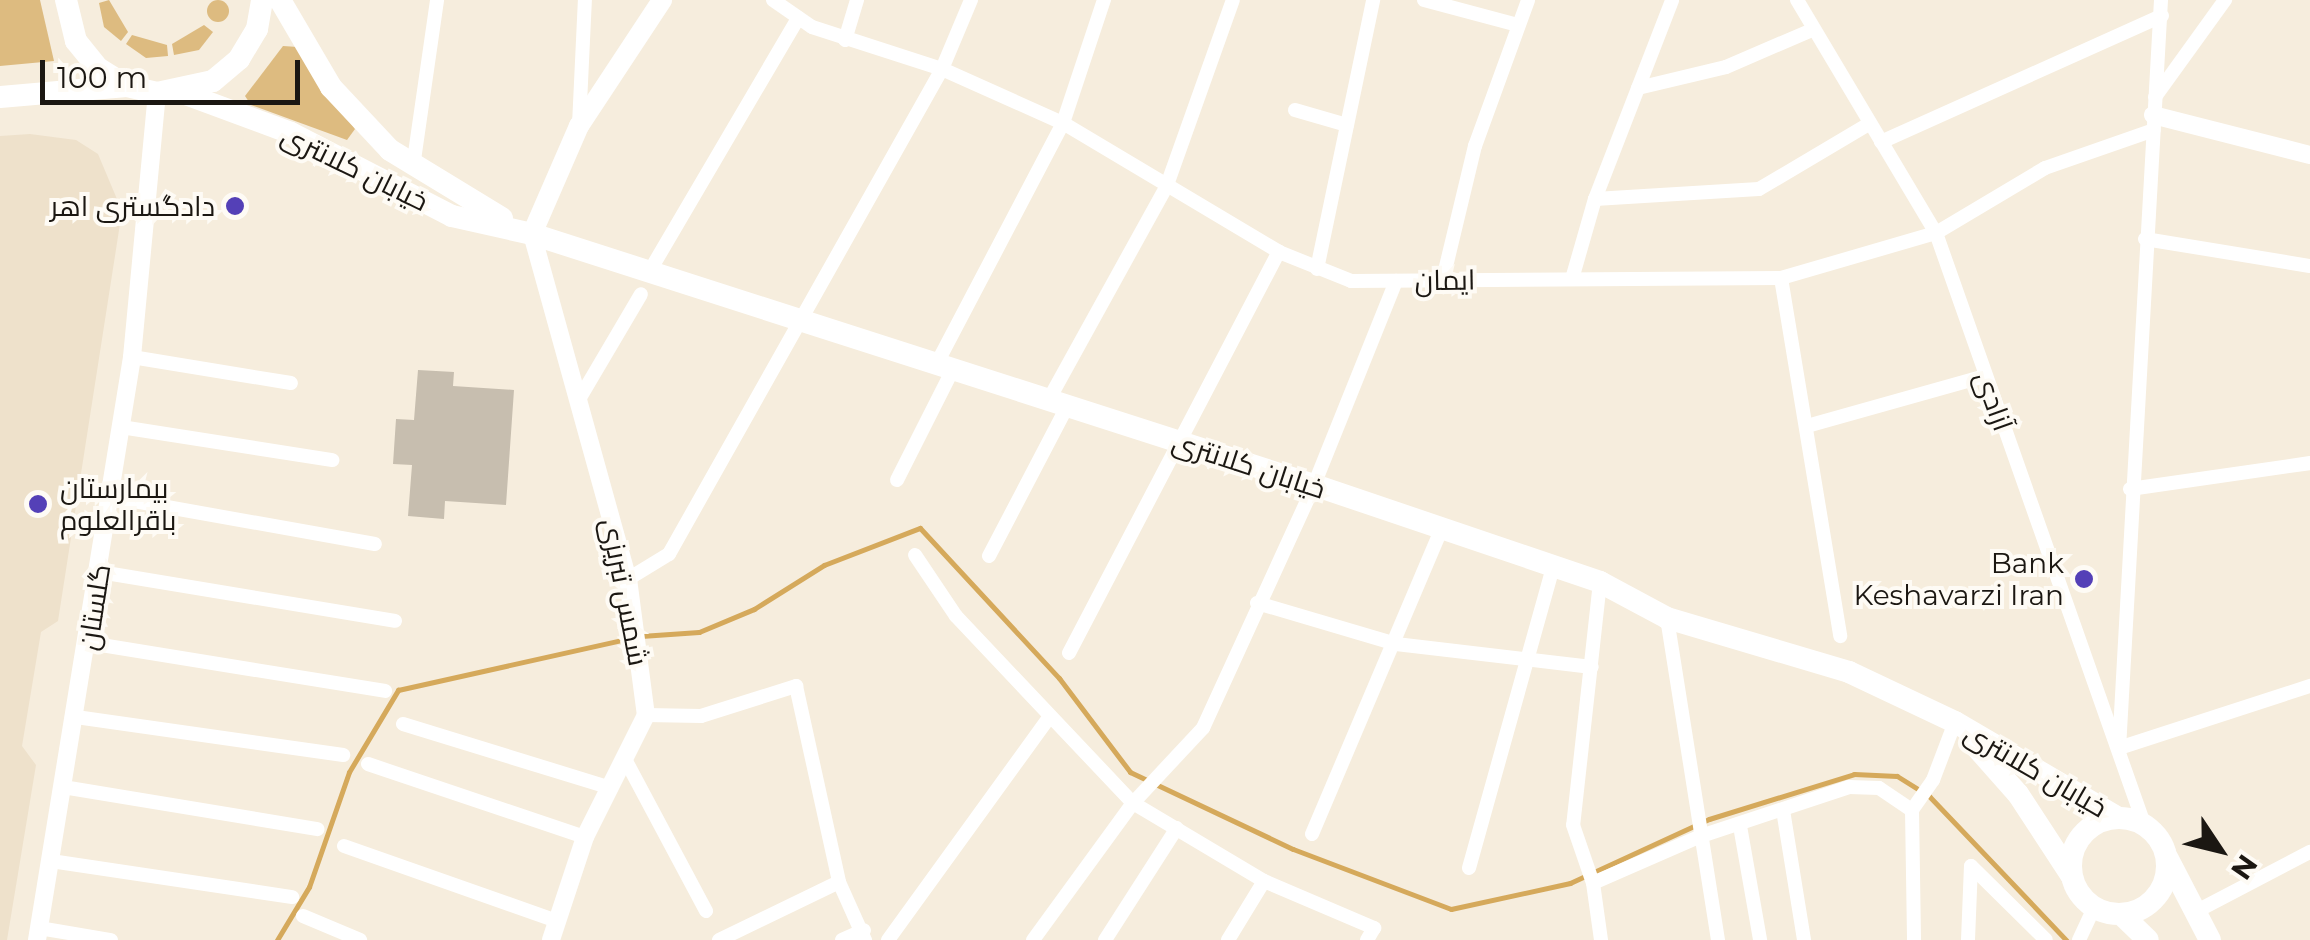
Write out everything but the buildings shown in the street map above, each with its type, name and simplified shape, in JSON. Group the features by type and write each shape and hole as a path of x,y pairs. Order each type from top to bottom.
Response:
{"main road":[{"path":"66,0 76,42 98,68 127,86"},
{"path":"169,93 212,81 239,59 257,29 262,0"},
{"name":"خیابان کلانتری","path":"280,0 331,87 413,168 532,234 644,285 796,319 1314,485 1600,582 1666,618 1849,672 1955,722 2117,817"},
{"path":"532,234 579,126 662,0"},
{"path":"0,97 127,86"},
{"name":"خیابان کلانتری","path":"127,86 169,93 290,133 452,216 532,234"},
{"name":"خیابان کلانتری","path":"1955,722 2018,794 2071,874"},
{"path":"2148,940 2121,914 2094,908 2071,874 2081,835 2117,817 2144,824 2167,857 2210,940"},
{"path":"2121,914 2157,896 2167,857"}],"street":[{"path":"413,168 437,0"},
{"path":"579,126 585,0"},
{"name":"ایمان","path":"773,0 798,18 845,40 942,68 1063,124 1279,252 1351,281 1781,278 1936,233 2046,168 2154,114"},
{"path":"845,40 857,0"},
{"path":"628,579 670,554 796,319 942,68 971,0"},
{"path":"896,480 944,368 1063,124 1104,0"},
{"path":"988,556 1058,404 1167,185 1233,0"},
{"path":"1316,269 1373,0"},
{"path":"1424,0 1518,25"},
{"path":"1444,279 1474,146 1528,0"},
{"path":"1572,279 1595,199 1672,0"},
{"name":"آزادی","path":"1797,0 1936,233 2144,824"},
{"path":"2161,0 2130,488 2119,748 2310,686"},
{"path":"2154,114 2224,0"},
{"path":"1880,142 2162,16"},
{"path":"581,396 798,18"},
{"path":"1638,88 1726,67 1812,30"},
{"name":"گلستان","path":"38,934 100,572 169,93"},
{"path":"1295,110 1347,125"},
{"path":"2154,114 2310,155"},
{"path":"1595,199 1760,189 1870,124"},
{"name":"شمس تبریزی","path":"532,234 581,396 628,579 646,716"},
{"path":"2146,239 2310,266"},
{"path":"1069,653 1279,252"},
{"path":"1781,278 1840,636"},
{"path":"1032,940 1133,802 1203,728 1256,603 1314,485 1396,281"},
{"path":"132,357 291,384"},
{"path":"1807,426 1984,376"},
{"path":"121,428 332,460"},
{"path":"2130,488 2310,463"},
{"path":"111,497 375,544"},
{"path":"1312,834 1396,644 1442,527"},
{"path":"915,555 956,616 1133,802 1264,881 1370,934"},
{"path":"1469,868 1552,567"},
{"path":"100,572 396,621"},
{"path":"1600,582 1573,825 1592,883 1600,940"},
{"path":"1256,603 1396,644 1592,667"},
{"path":"1666,618 1718,940"},
{"path":"88,643 385,691"},
{"path":"551,940 554,920 585,837 646,716 701,716 796,686 839,882 864,935 842,940"},
{"path":"76,716 343,755"},
{"path":"888,940 1050,716"},
{"path":"1914,940 1912,810 1934,780 1955,722"},
{"path":"403,724 611,788"},
{"path":"626,761 706,911"},
{"path":"368,764 585,837"},
{"path":"64,787 318,829"},
{"path":"1592,883 1701,836 1848,788 1879,788 1912,810"},
{"path":"1783,810 1804,940"},
{"path":"1740,826 1760,940"},
{"path":"1105,940 1176,828"},
{"path":"344,846 554,920"},
{"path":"2195,912 2310,852"},
{"path":"51,861 292,897"},
{"path":"1968,940 1971,866 2046,940"},
{"path":"1228,940 1264,881"},
{"path":"719,940 839,882"},
{"path":"2078,940 2094,908"},
{"path":"303,916 360,940"},
{"path":"38,934 112,940"}],"shaded area":[{"path":"0,0 40,0 54,61 0,66"},
{"path":"109,0 128,32 121,41 104,27 99,3"},
{"path":"218,0 226,3 226,19 218,22 210,19 207,11 210,3"},
{"path":"204,25 213,32 199,50 174,55 172,44"},
{"path":"132,35 167,45 168,56 146,58 126,44"},
{"path":"283,46 298,47 355,129 347,140 251,105 245,96"},
{"name":"بیمارستان باقرالعلوم","path":"30,134 76,140 98,154 122,211 58,621 41,632 22,746 36,765 7,940 0,940 0,136"}],"waterway":[{"path":"641,636 699,632 754,609 824,565 920,528 1059,678 1130,772 1293,849 1451,909 1570,883 1709,819 1854,774 1897,776 1929,796 2066,940"},
{"path":"277,940 309,887 349,772 398,690 630,638"}],"place":[{"name":"دادگستری اهر","path":"235,206"},
{"name":"بیمارستان باقرالعلوم","path":"38,504"},
{"name":"Bank Keshavarzi Iran","path":"2084,579"}]}
